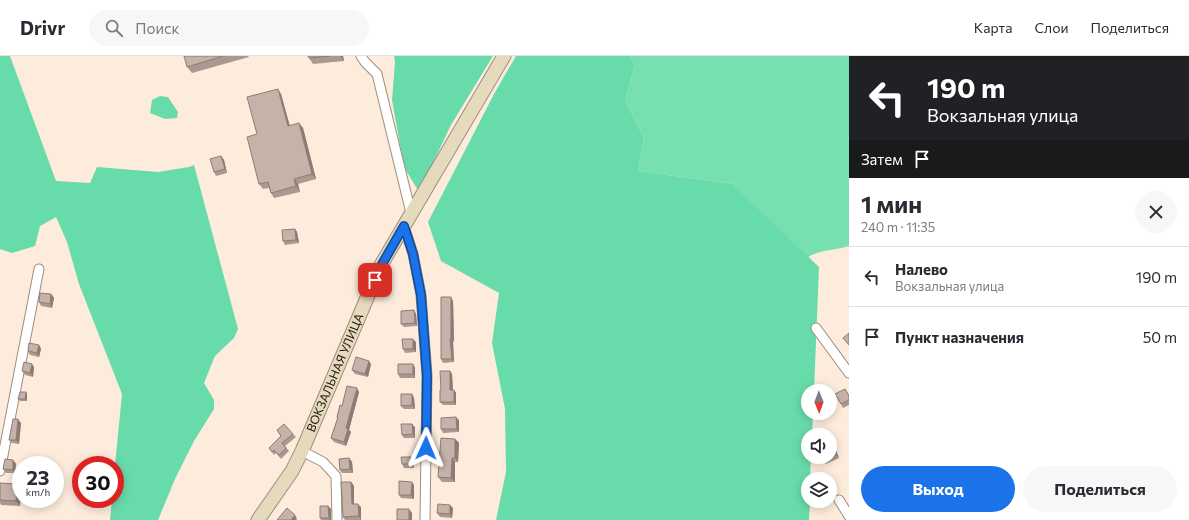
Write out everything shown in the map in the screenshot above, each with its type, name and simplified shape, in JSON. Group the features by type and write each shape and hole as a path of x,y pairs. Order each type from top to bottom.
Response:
{"street":[{"path":"361,56 364,62 377,74 412,213"},
{"name":"ВОКЗАЛЬНАЯ УЛИЦА","path":"258,520 292,471 302,451 381,266 504,56"},
{"path":"404,226 413,254 421,295 426,368 425,520"},
{"path":"0,471 39,270"},
{"path":"816,328 849,373"},
{"path":"302,451 323,462 336,476 337,520"},
{"path":"839,500 849,516"}],"green space":[{"path":"0,56 10,56 56,181 90,183 97,167 158,172 194,165 238,329 234,338 215,356 204,383 214,400 214,409 194,441 175,479 158,520 110,520 111,508 124,508 124,456 116,456 122,394 79,284 67,242 56,217 40,226 35,246 12,253 0,249"},
{"path":"394,56 493,56 451,125 419,192 404,167 392,100 395,62"},
{"path":"516,56 630,56 635,64 625,100 644,138 638,171 733,184 819,267 814,384 801,384 801,420 813,420 812,428 801,428 801,464 811,464 810,472 801,472 801,508 810,508 809,520 496,520 506,472 505,409 492,343 499,293 441,261 428,222 494,94"},
{"path":"630,56 849,56 849,246 813,254 808,257 733,184 638,171 644,138 625,100 635,64"},
{"path":"160,96 168,97 178,112 177,118 165,119 150,113 152,100"}],"building":[{"path":"184,56 223,56 187,67"},
{"path":"308,56 330,56 309,58"},
{"path":"278,89 288,126 299,123 312,174 294,179 296,186 271,193 268,182 259,184 247,137 257,134 247,97"},
{"path":"221,156 225,169 214,172 210,159"},
{"path":"295,229 296,240 283,241 282,230"},
{"path":"40,293 51,294 50,304 39,302"},
{"path":"441,297 451,297 450,339 452,359 441,359"},
{"path":"414,310 415,323 401,324 401,311"},
{"path":"849,333 849,345 843,338"},
{"path":"402,339 413,339 413,349 403,349"},
{"path":"29,343 39,345 37,353 28,351"},
{"path":"356,357 369,361 365,374 352,370"},
{"path":"24,362 32,364 30,373 22,371"},
{"path":"398,364 413,364 413,374 398,374"},
{"path":"440,371 450,371 450,390 454,390 454,402 440,402"},
{"path":"347,386 357,388 346,428 348,429 344,442 331,438"},
{"path":"845,389 849,396 849,400 841,404 837,397 837,393"},
{"path":"20,392 26,392 25,399 18,399"},
{"path":"401,394 412,394 412,405 401,406"},
{"path":"456,417 457,429 441,429 441,418"},
{"path":"13,419 18,419 16,440 9,440"},
{"path":"284,424 293,434 282,443 286,448 279,455 274,450 272,452 269,448 281,436 277,430"},
{"path":"401,424 412,424 413,434 402,435"},
{"path":"441,438 455,439 455,458 452,458 451,478 438,477"},
{"path":"401,457 411,457 411,464 402,464"},
{"path":"349,458 350,469 340,470 339,459"},
{"path":"5,459 12,460 12,470 3,469"},
{"path":"399,481 412,482 411,495 399,495"},
{"path":"341,482 351,482 352,504 358,504 359,516 343,517"},
{"path":"0,483 12,484 12,501 0,500"},
{"path":"438,504 450,505 450,514 437,513"},
{"path":"320,506 328,506 329,518 320,518"},
{"path":"287,508 295,515 291,520 277,520"},
{"path":"397,509 409,509 409,520 397,520"}],"route":[{"path":"375,280 381,266 404,226 413,254 421,295 427,376 426,448"}]}
